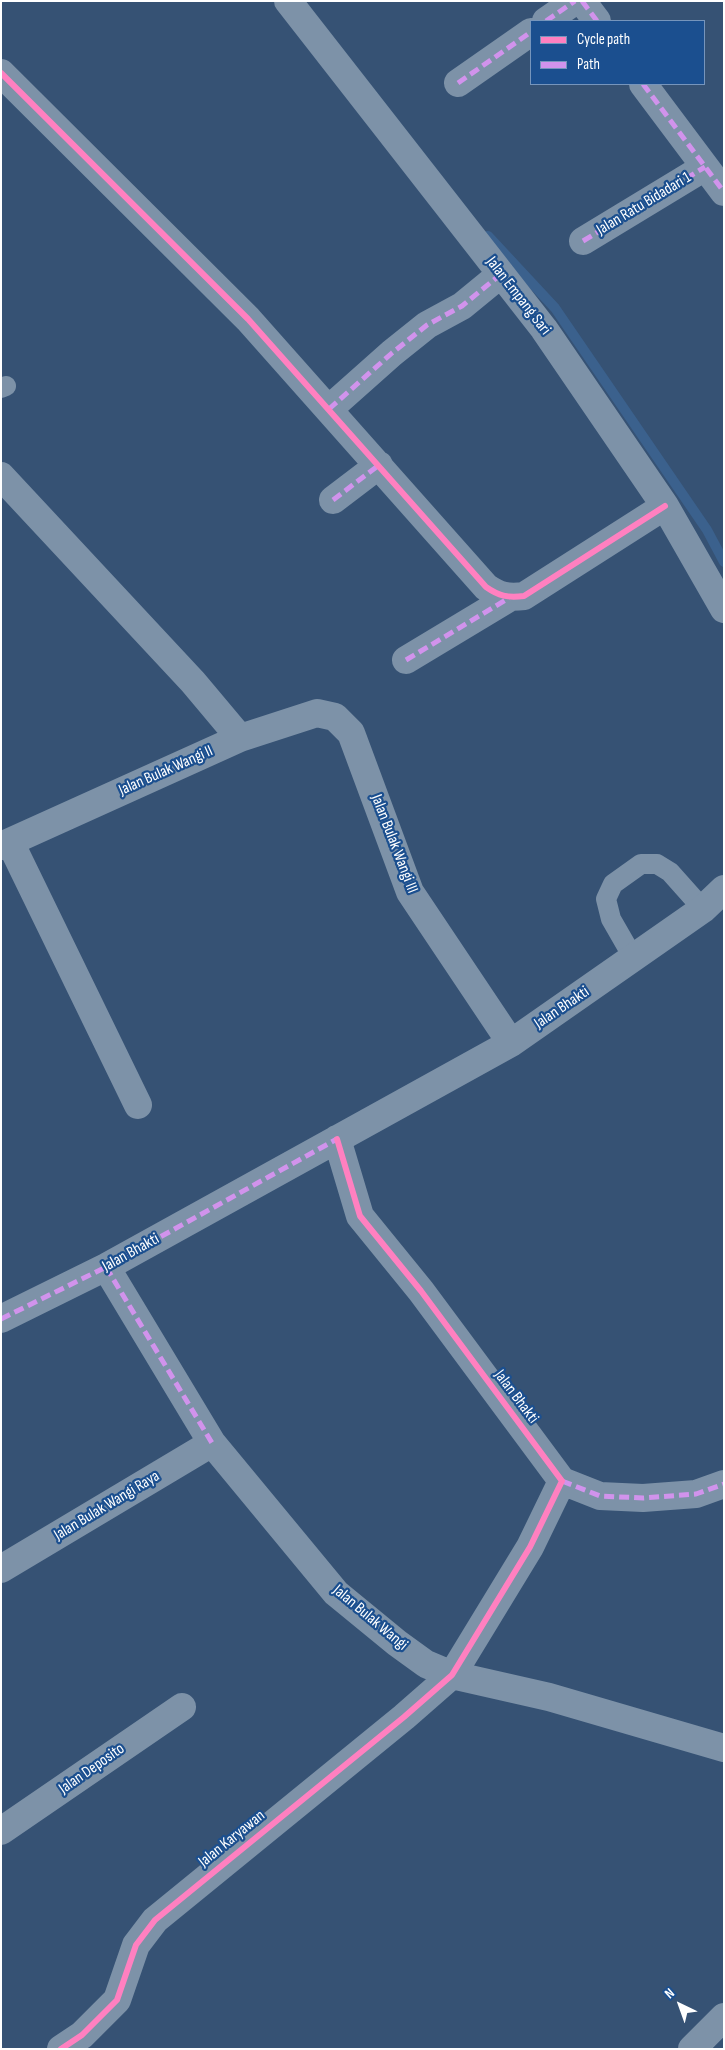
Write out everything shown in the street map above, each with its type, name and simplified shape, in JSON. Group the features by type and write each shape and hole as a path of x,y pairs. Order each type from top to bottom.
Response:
{"street":[{"name":"Jalan Empang Sari","path":"288,1 544,329 665,506 724,609"},
{"path":"547,20 574,1"},
{"path":"582,1 596,20"},
{"path":"458,83 530,33"},
{"path":"1,73 248,319 486,587 499,596 509,598 524,596 665,506"},
{"path":"644,85 724,192"},
{"name":"Jalan Ratu Bidadari 1","path":"583,241 705,167"},
{"path":"329,409 392,353 427,325 462,306 501,274"},
{"path":"332,500 379,465"},
{"path":"1,476 193,682 240,738"},
{"path":"406,660 509,598"},
{"name":"Jalan Bulak Wangi II","path":"6,844 240,738 317,713 335,717"},
{"name":"Jalan Bulak Wangi III","path":"335,717 351,733 410,892 511,1043"},
{"path":"6,844 138,1105"},
{"name":"Jalan Bhakti","path":"1,1319 106,1267 511,1043 703,910 724,889"},
{"name":"Jalan Bhakti","path":"337,1139 360,1216 421,1291 562,1481"},
{"name":"Jalan Bulak Wangi","path":"106,1267 212,1443 336,1593 404,1648 426,1664 452,1675 550,1697 724,1748"},
{"name":"Jalan Bulak Wangi Raya","path":"1,1569 212,1443"},
{"path":"452,1675 530,1547 562,1481 600,1496 644,1498 696,1494 724,1484"},
{"name":"Jalan Karyawan","path":"61,2049 82,2035 116,2000 136,1945 155,1920 404,1717 452,1675"},
{"name":"Jalan Deposito","path":"1,1831 182,1707"},
{"path":"692,2049 724,2018"}],"lane":[{"path":"634,959 611,919 606,899 613,884 641,864 656,864 670,872 703,910"}],"waterway":[{"path":"488,236 555,308 707,530 724,562"}],"marked path":[{"path":"547,20 575,1"},
{"path":"582,1 596,20"},
{"path":"458,83 530,33"},
{"path":"644,85 724,192"},
{"path":"583,241 705,167"},
{"path":"329,409 392,353 427,325 462,306 501,274"},
{"path":"333,500 379,465"},
{"path":"406,660 509,598"},
{"path":"1,1319 106,1267 337,1139"},
{"path":"106,1267 212,1443"},
{"path":"562,1481 600,1496 643,1498 696,1494 724,1484"}],"cycle path":[{"path":"1,73 248,319 486,587 503,596 524,596 665,506"},
{"path":"61,2049 82,2035 117,2000 136,1945 155,1920 404,1717 452,1675 530,1547 562,1481 421,1291 360,1216 337,1139"}]}
